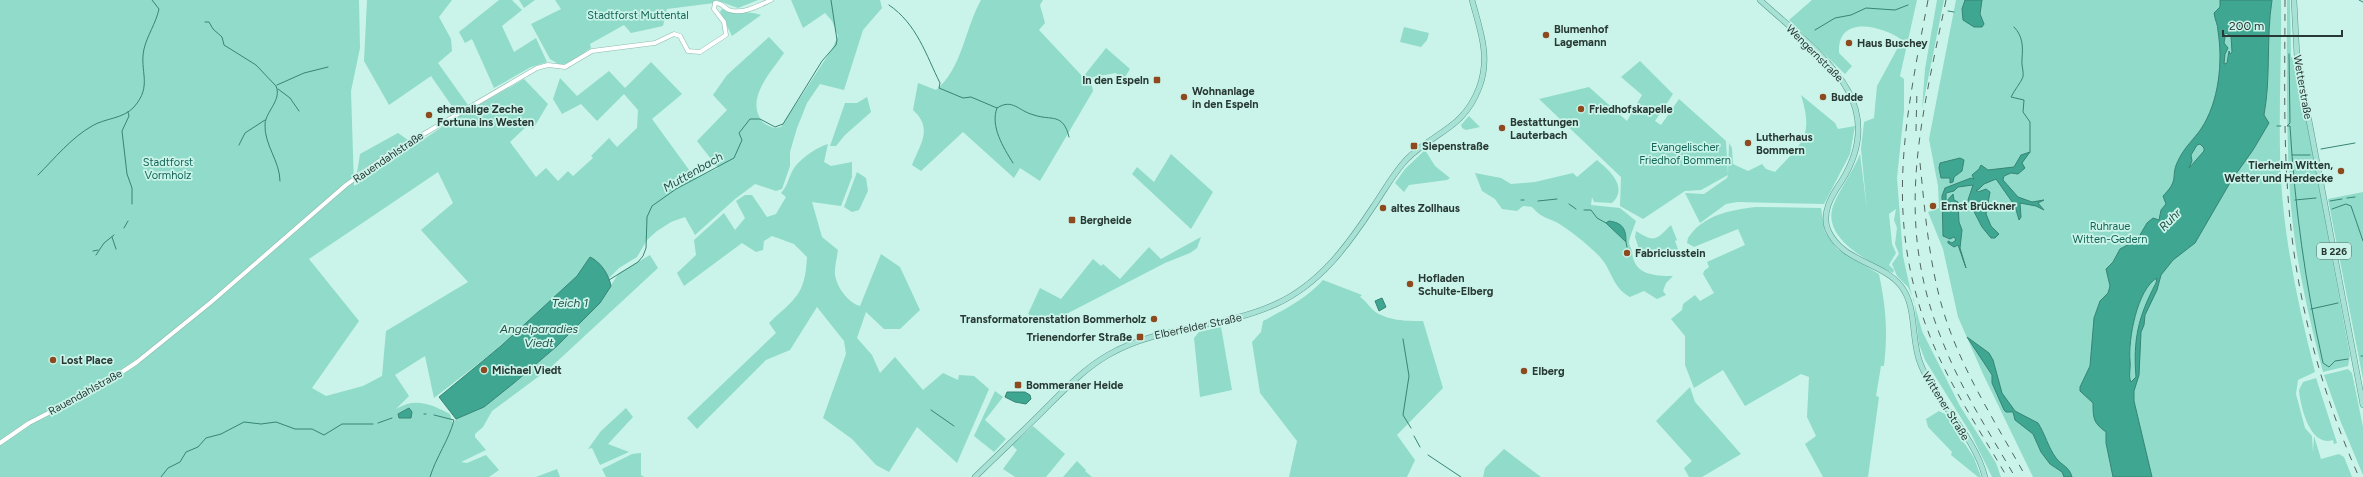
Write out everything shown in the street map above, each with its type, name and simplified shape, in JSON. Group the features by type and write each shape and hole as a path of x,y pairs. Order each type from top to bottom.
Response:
{"main road":[{"name":"Elberfelder Straße","path":"975,477 1088,368 1124,347 1153,336 1223,322 1260,311 1290,297 1323,272 1356,232 1402,165 1417,150 1455,124 1470,106 1480,87 1485,61 1483,38 1472,0"},
{"name":"Wengernstraße","path":"1760,0 1839,74 1848,87 1854,106 1858,130 1856,149 1850,166 1828,206 1828,228"},
{"name":"Wetterstraße","path":"2294,0 2298,57 2363,405"},
{"name":"Wittener Straße","path":"1828,228 1834,240 1844,250 1892,278 1903,289 1910,307 1915,345 1920,364 1930,383 1972,446 1985,477"}],"street":[{"name":"Rauendahlstraße","path":"0,443 29,423 101,386 137,362 210,304 351,182 386,156 537,68 548,64 565,67 593,50 655,43 676,34 680,36 688,51 700,52 721,39 726,33 724,22 714,9 715,3 720,3 730,10 738,11 771,0"}],"green space":[{"name":"Stadtforst Vormholz","path":"0,0 359,0 360,48 351,91 354,186 454,119 524,79 548,104 533,129 528,125 510,142 536,177 546,168 558,181 568,171 573,176 593,158 591,156 609,138 617,147 637,128 638,110 624,94 597,121 581,104 562,114 553,99 560,78 577,96 609,71 625,88 651,62 682,94 652,119 695,178 718,168 697,141 727,110 713,95 727,75 769,37 784,53 762,85 757,102 757,111 761,120 765,124 774,128 781,127 832,49 838,36 832,21 825,13 803,28 791,0 880,0 882,8 863,30 844,90 820,84 807,103 797,128 790,152 790,166 782,189 776,191 755,184 735,199 695,235 685,217 671,222 647,240 637,257 619,268 609,278 596,260 590,257 577,276 501,346 434,398 425,356 395,375 409,396 396,409 410,403 423,403 436,407 450,414 453,424 456,419 484,407 514,383 557,346 599,303 619,273 650,255 658,268 550,368 492,411 483,427 475,434 475,437 486,450 461,462 467,463 486,455 499,470 489,477 0,477","holes":["438,172 453,203 421,230 468,282 386,331 382,376 363,386 326,396 312,388 359,321 309,259"]},
{"path":"367,0 452,0 439,17 451,39 452,51 438,63 468,105 456,112 431,76 389,105 364,61"},
{"path":"499,0 512,0 522,10 502,26 514,52 536,38 547,62 531,67 494,88 472,39 465,43 459,32"},
{"path":"519,0 535,0 524,8"},
{"name":"Stadtforst Muttental","path":"555,0 716,0 714,3 667,9 663,26 631,33 624,25 590,44 591,48 568,63 560,65 550,59 531,24 561,9"},
{"path":"716,0 758,0 738,8"},
{"path":"981,0 1043,0 1040,5 1045,23 1039,30 1083,77 1106,48 1130,69 1122,82 1116,73 1093,77 1091,81 1093,91 1040,181 1020,168 1014,178 963,132 921,171 912,165 922,143 924,130 923,123 913,110 918,83 936,90 945,81 957,60"},
{"path":"1812,0 1917,0 1900,76 1904,79 1904,111 1897,178 1903,256 1912,296 1908,287 1897,276 1892,264 1899,254 1895,244 1897,228 1894,220 1896,209 1889,214 1892,244 1896,253 1889,265 1894,270 1893,273 1872,263 1850,248 1834,229 1831,218 1836,199 1860,154 1867,210 1861,149 1864,122 1874,118 1877,86 1902,40 1873,28 1853,28 1845,33 1840,41 1839,53 1852,66 1845,74 1789,20"},
{"path":"1937,0 1944,0 1922,109 1925,69"},
{"name":"Ruhraue Witten-Gedern","path":"1956,0 2229,0 2232,28 2232,55 2230,82 2225,110 2268,123 2264,115 2267,97 2267,30 2272,0 2281,0 2280,145 2284,216 2295,283 2315,372 2298,380 2296,394 2305,428 2312,436 2313,453 2314,436 2321,459 2339,454 2344,457 2352,477 2033,477 1983,374 1958,317 1943,249 1928,212 1939,208 1938,186 1929,139"},
{"path":"2287,0 2290,0 2291,57 2295,57 2350,356 2348,366 2323,372 2302,284 2292,216 2288,145"},
{"path":"722,9 761,15 732,36 720,12"},
{"path":"1404,27 1429,33 1427,40 1421,47 1400,42"},
{"name":"Evangelischer Friedhof Bommern","path":"1640,61 1673,94 1655,121 1661,125 1679,99 1726,141 1728,175 1701,190 1685,191 1643,219 1620,206 1621,177 1539,99 1589,87 1627,121 1642,95 1621,77"},
{"path":"1801,95 1835,123 1838,129 1855,126 1850,154 1824,204 1737,202 1726,204 1700,223 1685,193 1704,194 1727,178 1729,143 1732,148 1733,164 1748,171 1762,164 1766,169 1775,172 1792,154 1799,146 1806,130 1805,109"},
{"path":"867,97 871,112 845,135 836,146 830,146 845,103 857,103"},
{"path":"1469,116 1480,127 1466,130 1462,128 1461,125"},
{"path":"398,133 408,140 357,173 360,154"},
{"path":"828,144 824,162 831,166 852,162 852,177 841,206 812,202 822,237 838,250 835,276 839,287 848,299 860,306 881,254 900,267 920,310 900,329 884,329 866,312 857,338 872,355 880,373 895,357 923,390 943,373 958,380 959,375 974,376 989,389 957,463 917,427 889,472 876,465 852,439 823,418 846,354 844,341 817,307 790,350 766,360 697,429 687,418 776,333 769,323 797,295 804,280 807,257 794,244 772,236 764,241 763,250 756,252 742,243 684,286 677,273 696,255 694,240 724,213 735,230 745,218 736,201 745,195 752,195 767,217 776,214 786,197 781,193 785,188 795,166 808,154"},
{"path":"1425,150 1435,166 1450,178 1447,180 1409,185 1404,192 1395,183 1405,169"},
{"path":"1171,154 1213,192 1191,229 1132,174 1137,167 1154,182"},
{"path":"1597,160 1612,174 1618,185 1619,191 1617,197 1612,203 1594,202 1592,197 1591,205 1620,208 1636,221 1629,242 1633,259 1640,269 1646,272 1673,276 1666,283 1663,291 1666,295 1657,299 1644,291 1630,297 1619,288 1602,259 1578,237 1558,223 1541,215 1532,207 1523,206 1517,211 1502,209 1495,199 1482,191 1475,173 1501,178 1511,184 1535,182 1573,173 1577,177"},
{"path":"857,172 866,178 868,191 859,210 852,212 844,207"},
{"path":"2363,192 2363,379 2328,199"},
{"path":"1756,207 1821,208 1825,232 1837,249 1879,274 1885,309 1886,341 1884,366 1881,366 1876,396 1879,397 1868,477 1823,477 1805,444 1816,436 1807,417 1809,377 1801,374 1745,406 1723,370 1694,388 1685,365 1685,336 1671,319 1682,310 1683,304 1695,295 1700,301 1714,293 1703,274 1709,267 1707,262 1745,245 1738,229 1694,247 1687,243 1688,238 1694,230 1709,219 1727,212"},
{"path":"1671,225 1677,240 1675,241 1679,252 1669,255 1653,255 1639,249 1635,237 1636,231 1647,237 1655,238 1662,234"},
{"path":"1201,237 1197,248 1190,253 1165,263 1049,323 1028,314 1040,288 1061,299 1093,259 1101,266 1103,264 1120,279 1149,247 1161,259"},
{"path":"1323,280 1362,295 1360,297 1378,314 1397,320 1423,321 1443,388 1397,435 1415,460 1407,477 1289,477 1297,441 1260,393 1252,342 1261,332 1263,321 1310,293"},
{"path":"1914,304 1922,331 1930,347 1960,406 1996,463 2001,477 1992,477 1971,434 1925,360 1919,344"},
{"path":"1221,327 1232,390 1200,397 1194,338 1199,332"},
{"path":"2348,369 2352,373 2363,427 2363,475 2340,420 2324,375"},
{"path":"2316,378 2337,443 2334,444 2333,440 2325,441 2318,438 2312,432 2304,415 2299,390 2303,382"},
{"path":"1690,387 1695,402 1741,454 1702,477 1689,477 1684,468 1692,461 1656,421"},
{"path":"995,391 1003,397 985,420 1006,439 994,452 974,436"},
{"path":"626,408 633,417 608,444 629,452 600,465 592,448 588,449 601,431"},
{"path":"1939,411 1947,415 1960,439 1974,458 1981,477 1978,477 1951,455 1952,452 1928,427 1926,419"},
{"path":"1033,426 1065,454 1046,477 1015,477 1003,469 1017,450 1012,445"},
{"path":"1504,449 1541,477 1483,477 1485,468"},
{"path":"641,453 641,475 644,477 606,477 602,469 632,454"},
{"path":"1077,461 1086,470 1085,471 1092,477 1063,477"},
{"path":"557,469 560,477 536,477"}],"water":[{"path":"1965,0 1982,0 1980,14 1984,24 1982,27 1974,27 1963,20 1962,9"},
{"name":"Ruhr","path":"2220,0 2272,0 2264,115 2269,123 2253,150 2231,181 2195,243 2173,260 2161,275 2157,290 2145,315 2144,325 2141,332 2139,375 2134,391 2134,401 2152,477 2113,477 2106,443 2106,432 2095,420 2093,403 2080,391 2080,387 2090,366 2094,318 2100,301 2108,293 2110,286 2106,269 2113,262 2120,249 2137,240 2147,223 2153,218 2159,220 2161,210 2166,204 2163,196 2172,185 2176,165 2181,155 2201,129 2212,107 2216,94 2220,69 2218,29 2214,13 2220,7","holes":["2226,33 2231,36 2232,52 2230,54 2229,51 2227,63 2224,64 2225,54 2228,48 2224,43 2224,35","2200,144 2204,148 2204,151 2189,168 2192,161 2191,155 2197,145","2157,278 2138,329 2135,351 2136,377 2131,382 2130,352 2132,328 2139,304 2150,284"]},
{"path":"2030,152 2022,163 2025,168 2018,174 2011,173 2004,176 2003,180 2018,197 2032,202 2044,200 2038,203 2044,210 2036,206 2020,203 2021,217 2019,220 2015,206 1996,179 1984,184 1976,190 1978,192 1986,189 1990,192 1986,214 1991,226 1999,234 1995,238 1991,238 1982,227 1968,200 1973,185 1958,187 1954,191 1946,193 1946,202 1953,194 1954,200 1958,202 1959,222 1962,230 1960,248 1966,268 1958,245 1954,247 1948,243 1948,241 1952,243 1956,240 1954,237 1950,239 1943,236 1942,196 1945,188 1971,178 1974,179 1972,175 1981,165 1988,170 2014,167 2021,155"},
{"path":"1960,158 1964,160 1962,171 1954,177 1953,182 1950,183 1950,178 1941,178 1939,168 1940,163"},
{"path":"1609,221 1618,223 1623,227 1626,242 1606,223"},
{"name":"Angelparadies Viedt","path":"590,257 598,262 604,269 611,286 600,303 557,346 514,383 484,407 456,419 439,397 501,346 577,276"},
{"path":"1382,298 1386,307 1379,311 1375,301"},
{"path":"1967,337 1989,353 1993,360 2002,393 2015,411 2038,423 2053,454 2058,461 2067,468 2072,477 2064,477 2062,472 2050,464 2041,452 2033,434 2015,420 2013,412 2006,412 2004,410 1992,383 1992,375"},
{"path":"1007,392 1025,392 1030,395 1031,399 1026,404 1015,402 1005,397"},
{"path":"409,408 412,412 411,418 399,418 398,414"}],"waterway":[{"path":"38,175 77,136 97,123 125,114 130,111 140,99 144,85 144,49 159,9 152,0"},
{"name":"Muttenbach","path":"609,280 638,262 643,256 646,248 647,217 652,206 676,189 734,158 742,140 739,133 750,119 760,119 775,127 783,124 822,61 836,45 837,40 831,0"},
{"path":"2359,0 2363,2"},
{"path":"889,5 907,21 914,31 940,83 939,88 963,98 971,97 997,108 1007,104 1016,106 1028,113 1040,117 1056,119 1063,124 1069,137"},
{"path":"1815,30 1835,18 1851,15 1866,8 1895,10 1908,5"},
{"path":"1948,11 1954,12"},
{"path":"205,22 209,22 213,29 222,37 224,45 256,65 276,86 277,96 266,119 265,132 278,167 280,181"},
{"path":"2014,27 2017,30 2022,42 2023,77 2011,97 2024,100 2023,112 2030,122 2030,152"},
{"path":"2289,54 2290,123 2287,126 2290,126 2298,216 2311,303 2323,363 2329,367 2335,361 2348,359"},
{"path":"277,85 304,73 328,67"},
{"path":"278,89 290,98 299,111"},
{"path":"997,108 995,115 996,129 1005,150 1013,163"},
{"path":"128,112 129,116 122,131 127,174 132,188 132,204"},
{"path":"239,145 245,133 265,120"},
{"path":"2321,149 2355,143"},
{"path":"2292,155 2310,155"},
{"path":"2347,198 2355,197"},
{"path":"2295,200 2316,198"},
{"path":"1538,201 1557,199"},
{"path":"2330,201 2342,199"},
{"path":"1569,204 1576,209"},
{"path":"2332,209 2346,204 2351,206 2363,241"},
{"path":"1584,210 1591,210 1597,218 1606,223"},
{"path":"124,228 128,221"},
{"path":"96,255 104,243 114,235"},
{"path":"112,237 116,249"},
{"path":"1626,242 1627,247"},
{"path":"93,251 98,250"},
{"path":"2311,309 2338,303"},
{"path":"1403,339 1409,376 1403,415 1411,428"},
{"path":"931,410 954,426"},
{"name":"Muttenbach","path":"430,477 449,435 454,420 434,415"},
{"path":"378,423 392,418"},
{"path":"161,477 168,468 180,462 186,452 198,447 206,438 221,434 244,422 261,424 276,422 295,429 312,429 324,435 342,424 373,424"},
{"path":"1414,436 1420,447"},
{"path":"1428,455 1461,477"}],"railway":[{"path":"1928,0 1906,129 1903,170 1903,211 1907,252 1916,295 1931,339 1957,392 2007,477"},
{"path":"1946,0 1920,133 1916,175 1915,217 1920,260 1929,304 1953,366 1969,398 2015,477"},
{"path":"2285,0 2287,183 2298,278 2322,379 2345,445 2359,477"},
{"path":"1916,131 1917,89"},
{"path":"1920,163 1931,256 1943,310 1959,354 1969,375 2026,477"}],"place":[{"name":"Blumenhof Lagemann","path":"1546,35"},
{"name":"Haus Buschey","path":"1849,43"},
{"name":"In den Espeln","path":"1157,80"},
{"name":"Wohnanlage in den Espeln","path":"1184,97"},
{"name":"Budde","path":"1823,97"},
{"name":"Friedhofskapelle","path":"1581,109"},
{"name":"ehemalige Zeche Fortuna ins Westen","path":"429,115"},
{"name":"Bestattungen Lauterbach","path":"1502,128"},
{"name":"Lutherhaus Bommern","path":"1748,143"},
{"name":"Siepenstraße","path":"1414,146"},
{"name":"Tierheim Witten, Wetter und Herdecke","path":"2341,171"},
{"name":"Ernst Brückner","path":"1933,206"},
{"name":"altes Zollhaus","path":"1383,208"},
{"name":"Bergheide","path":"1072,220"},
{"name":"Fabriciusstein","path":"1627,253"},
{"name":"Hofladen Schulte-Elberg","path":"1410,284"},
{"name":"Transformatorenstation Bommerholz","path":"1154,319"},
{"name":"Trienendorfer Straße","path":"1140,337"},
{"name":"Lost Place","path":"53,360"},
{"name":"Michael Viedt","path":"484,370"},
{"name":"Elberg","path":"1524,371"},
{"name":"Bommeraner Heide","path":"1018,385"}],"water label":[{"name":"Teich 1","path":"570,303"}]}
